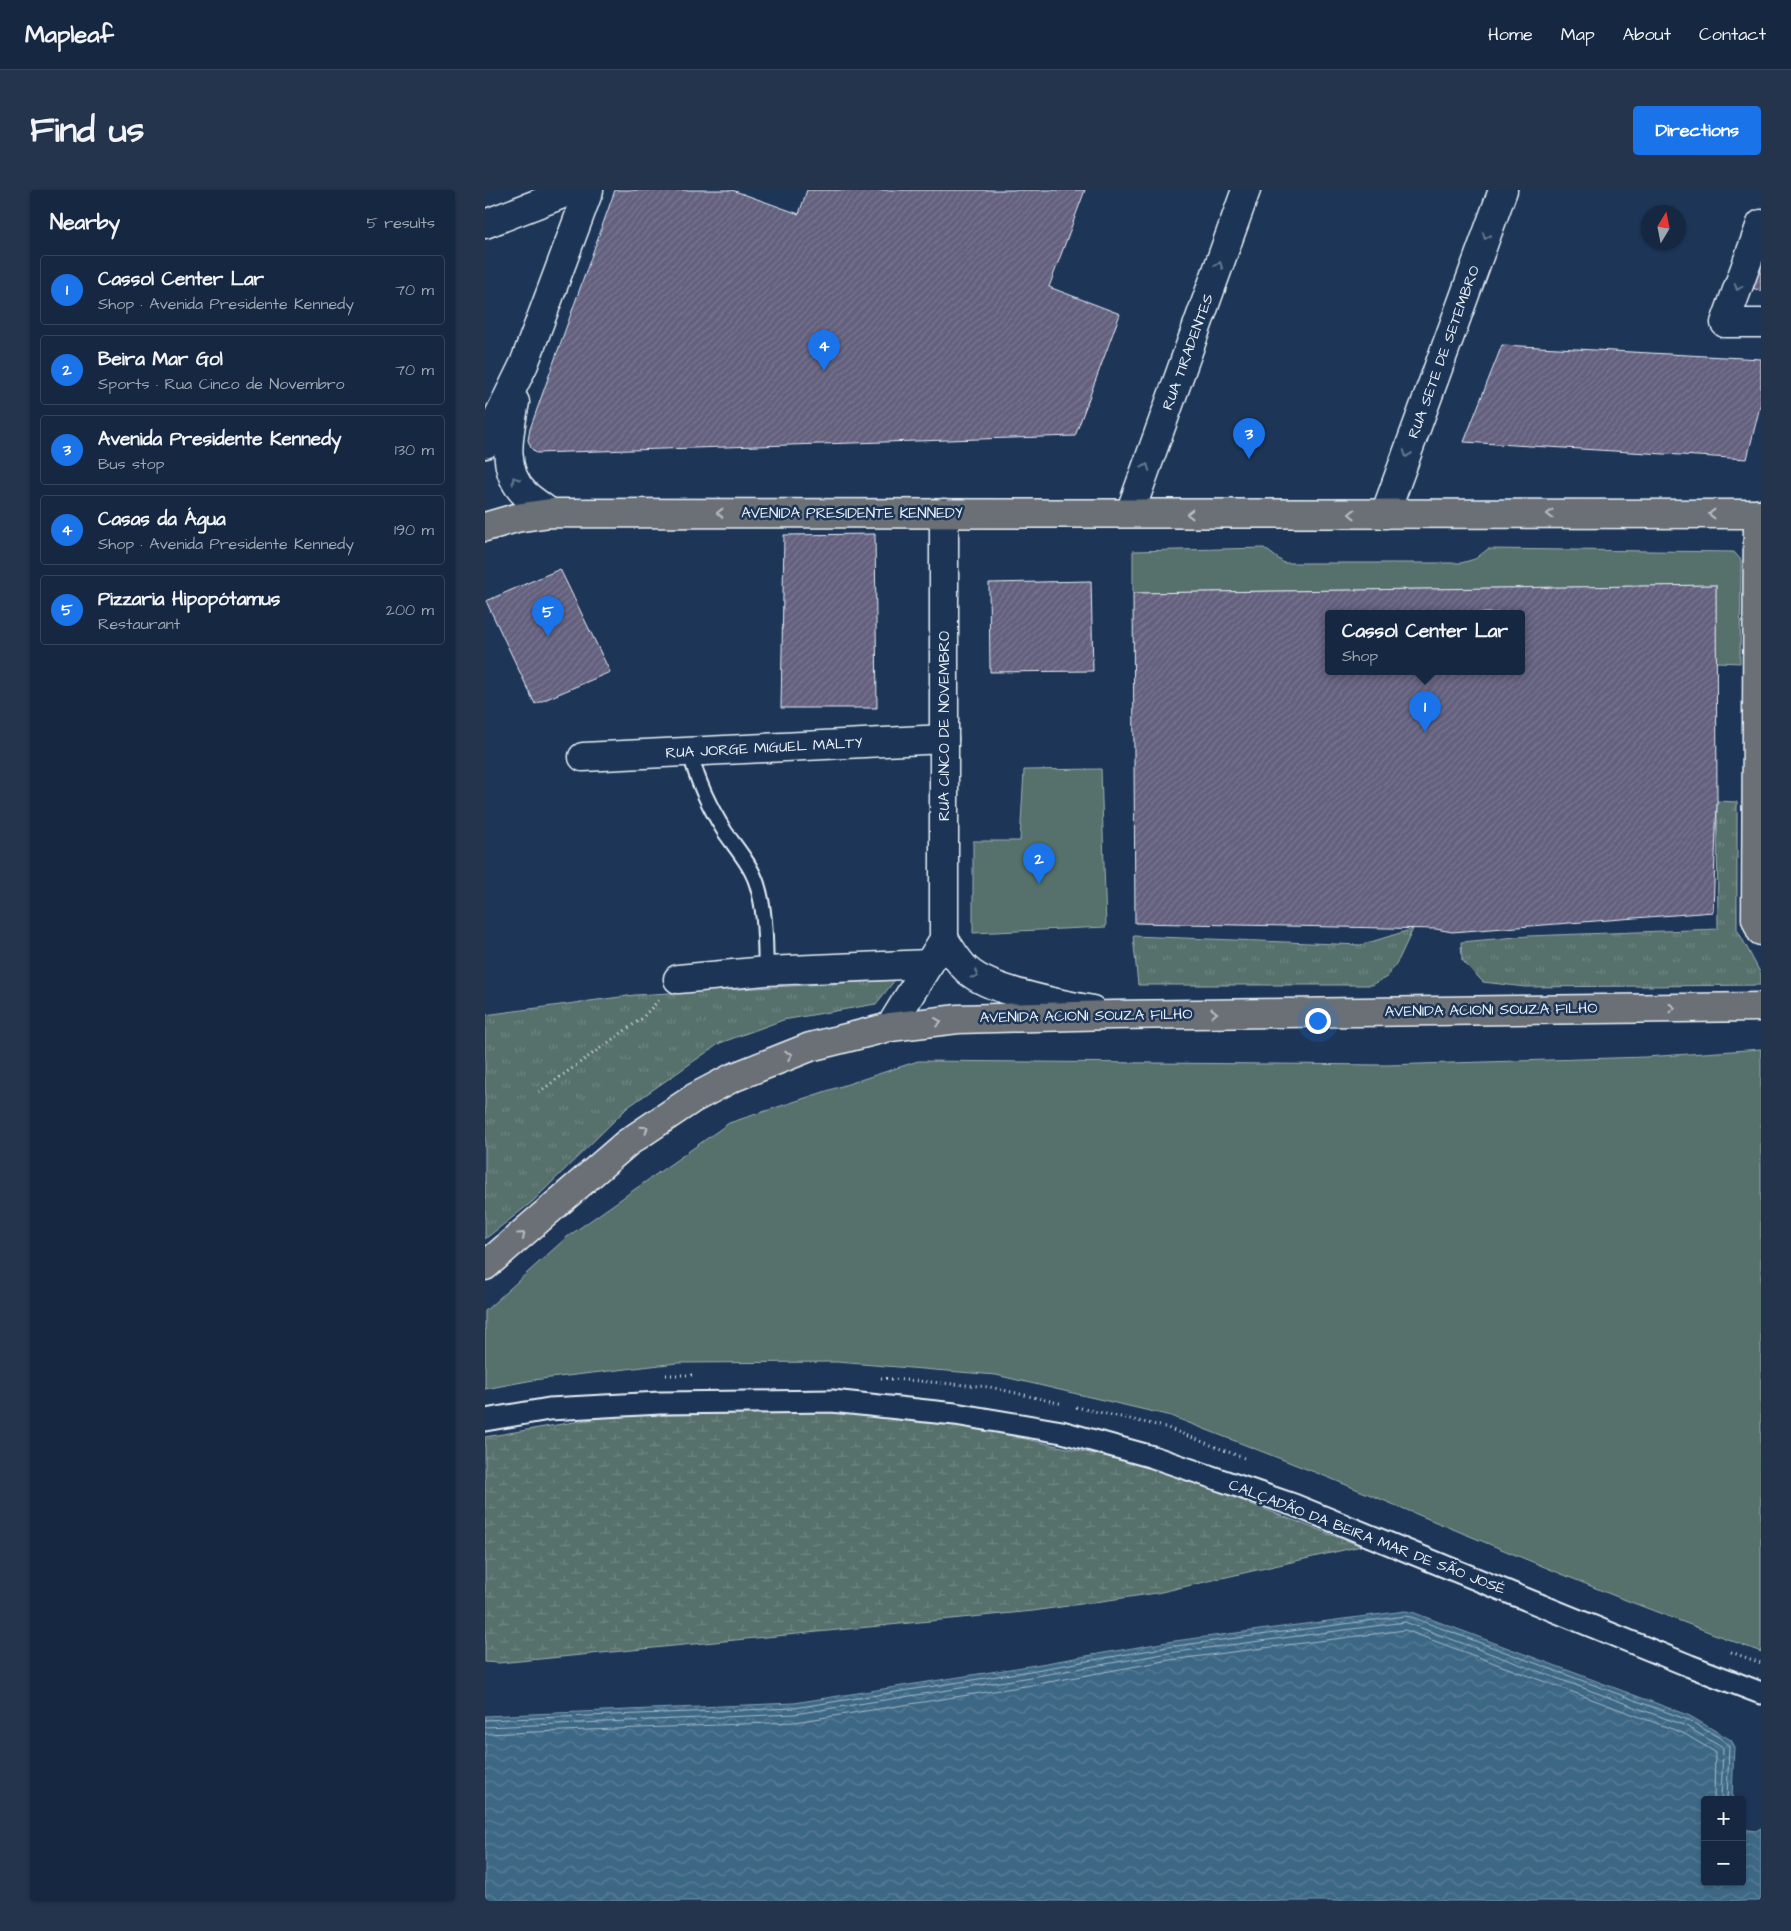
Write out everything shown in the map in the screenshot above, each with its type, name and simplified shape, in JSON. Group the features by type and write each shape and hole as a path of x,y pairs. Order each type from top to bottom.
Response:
{"main road":[{"name":"AVENIDA PRESIDENTE KENNEDY","path":"485,527 515,518 550,513 1385,514 1760,510"},
{"path":"1760,510 1759,822 1755,919 1761,931"},
{"name":"AVENIDA ACIONI SOUZA FILHO","path":"485,1266 627,1143 694,1098 732,1078 810,1047 890,1027 958,1019 1113,1014 1761,1007"}],"street":[{"path":"485,224 573,190"},
{"path":"485,444 524,364 589,190"},
{"name":"RUA TIRADENTES","path":"1130,513 1245,190"},
{"name":"RUA SETE DE SETEMBRO","path":"1385,514 1503,190"},
{"path":"1761,224 1725,323 1761,323"},
{"path":"524,364 509,431 508,451 511,474 524,494 550,513"},
{"name":"RUA CINCO DE NOVEMBRO","path":"944,513 944,939"},
{"name":"RUA JORGE MIGUEL MALTY","path":"583,757 944,739"},
{"path":"890,1027 944,939 967,971 991,984 1044,1000 1113,1014"},
{"path":"678,979 766,971 929,964"},
{"name":"CALÇADÃO DA BEIRA MAR DE SÃO JOSÉ","path":"485,1420 549,1409 660,1403 832,1401 955,1414 1062,1432 1153,1457 1294,1505 1690,1666 1761,1692"}],"lane":[{"path":"690,751 698,779 716,817 757,882 765,927 766,971"}],"path":[{"path":"539,1092 641,1019 678,979"}],"green space":[{"path":"1264,548 1284,563 1461,563 1475,559 1488,549 1734,552 1741,560 1740,663 1716,662 1716,585 1133,593 1133,551"},
{"path":"1101,769 1106,927 973,933 973,841 1020,841 1024,770"},
{"path":"1717,801 1737,802 1737,929 1761,974 1761,985 1525,987 1483,982 1462,960 1461,942 1528,936 1718,929"},
{"path":"1413,929 1399,959 1387,977 1372,985 1138,985 1133,936 1361,945"},
{"path":"895,980 876,1004 783,1020 720,1043 628,1107 532,1202 485,1239 485,1015 635,995"},
{"path":"1761,1049 1761,1652 1610,1594 1327,1477 1171,1416 996,1375 837,1362 677,1363 533,1380 485,1389 485,1311 567,1237 729,1123 918,1061 1387,1065 1646,1057"},
{"path":"834,1412 957,1424 1154,1467 1361,1546 1157,1593 1033,1611 499,1663 485,1662 485,1437 610,1416"}],"water":[{"path":"1405,1611 1690,1716 1731,1740 1734,1745 1732,1796 1701,1796 1701,1886 1746,1886 1746,1830 1756,1831 1761,1828 1761,1901 485,1901 485,1716 794,1703 1167,1642"}],"building":[{"path":"615,190 732,190 799,214 807,190 1085,190 1049,287 1120,314 1075,436 536,453 531,448 528,440 530,429"},
{"path":"1761,264 1761,292 1752,287"},
{"path":"1502,345 1761,359 1761,402 1747,459 1464,442"},
{"path":"875,534 877,708 781,708 784,535"},
{"path":"560,569 610,672 535,704 486,601"},
{"path":"1091,581 1093,671 990,672 989,583"},
{"path":"1716,585 1717,801 1713,912 1452,932 1436,929 1135,923 1133,593"}],"place":[{"name":"Casas da Água","path":"824,371"},
{"name":"Avenida Presidente Kennedy","path":"1249,459"},
{"name":"Pizzaria Hipopótamus","path":"548,637"},
{"name":"Cassol Center Lar","path":"1425,732"},
{"name":"Beira Mar Gol","path":"1039,884"}]}
